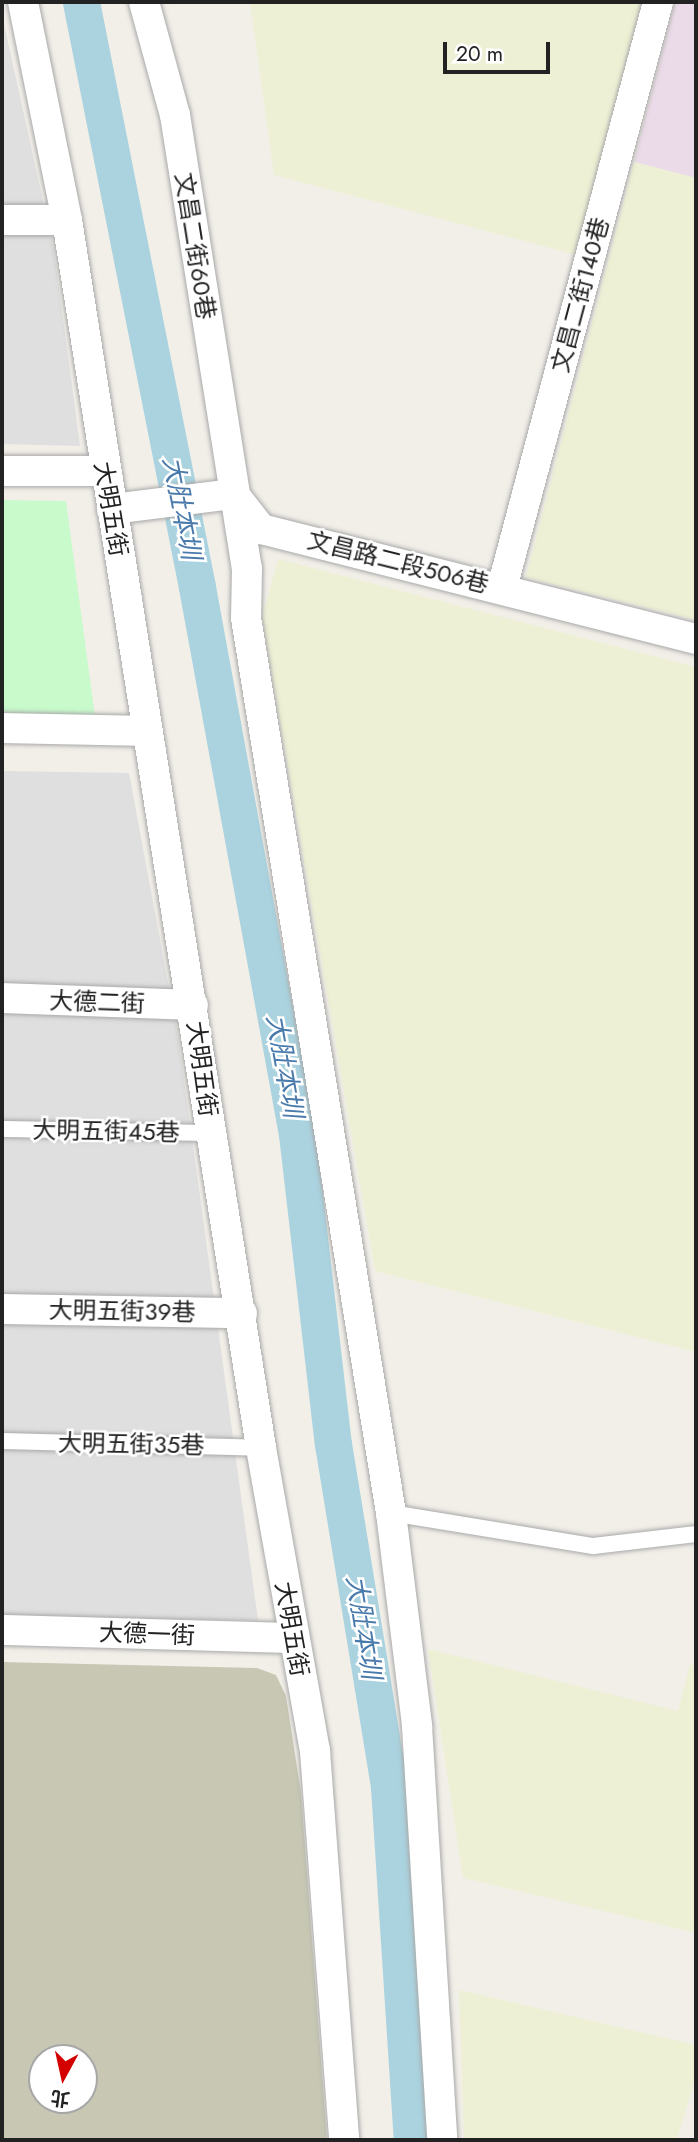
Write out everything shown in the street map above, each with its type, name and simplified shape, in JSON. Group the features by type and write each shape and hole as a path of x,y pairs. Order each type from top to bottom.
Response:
{"street":[{"name":"大明五街","path":"23,2 67,220 104,471 193,1005 261,1448 315,1751 345,2140"},
{"name":"文昌二街60巷","path":"144,2 175,115 233,494 247,568 246,618 391,1513 417,1726 442,2140"},
{"name":"文昌二街140巷","path":"502,588 658,2"},
{"path":"2,220 67,220"},
{"path":"2,471 104,471"},
{"path":"112,509 233,494"},
{"name":"文昌路二段506巷","path":"233,494 261,528 696,639"},
{"path":"2,729 147,731"},
{"name":"大德二街","path":"2,998 193,1005"},
{"name":"大明五街39巷","path":"2,1309 242,1313"},
{"name":"大德一街","path":"2,1630 293,1638"}],"lane":[{"name":"大明五街45巷","path":"2,1129 211,1133"},
{"name":"大明五街35巷","path":"2,1441 261,1448"},
{"path":"391,1513 593,1546 696,1534"}],"shaded area":[{"path":"250,2 655,2 581,256 274,175"},
{"path":"675,2 696,2 696,178 634,162"},
{"path":"2,15 54,251 80,446 2,444"},
{"path":"634,162 696,178 696,620 526,577"},
{"path":"278,559 696,667 696,1352 375,1271 262,618"},
{"path":"2,771 129,773 178,1036 258,1620 2,1618"},
{"path":"428,1649 678,1711 690,1664 696,1666 696,1933 463,1878"},
{"path":"2,1662 257,1668 276,1675 286,1696 301,1793 327,2140 2,2140"},
{"path":"459,1990 696,2045 696,2076 677,2140 464,2140"}],"green space":[{"path":"2,500 66,501 96,724 2,722"}],"waterway":[{"name":"大肚本圳","path":"81,2 197,587 297,1134 333,1444 389,1787 412,2140"}]}
